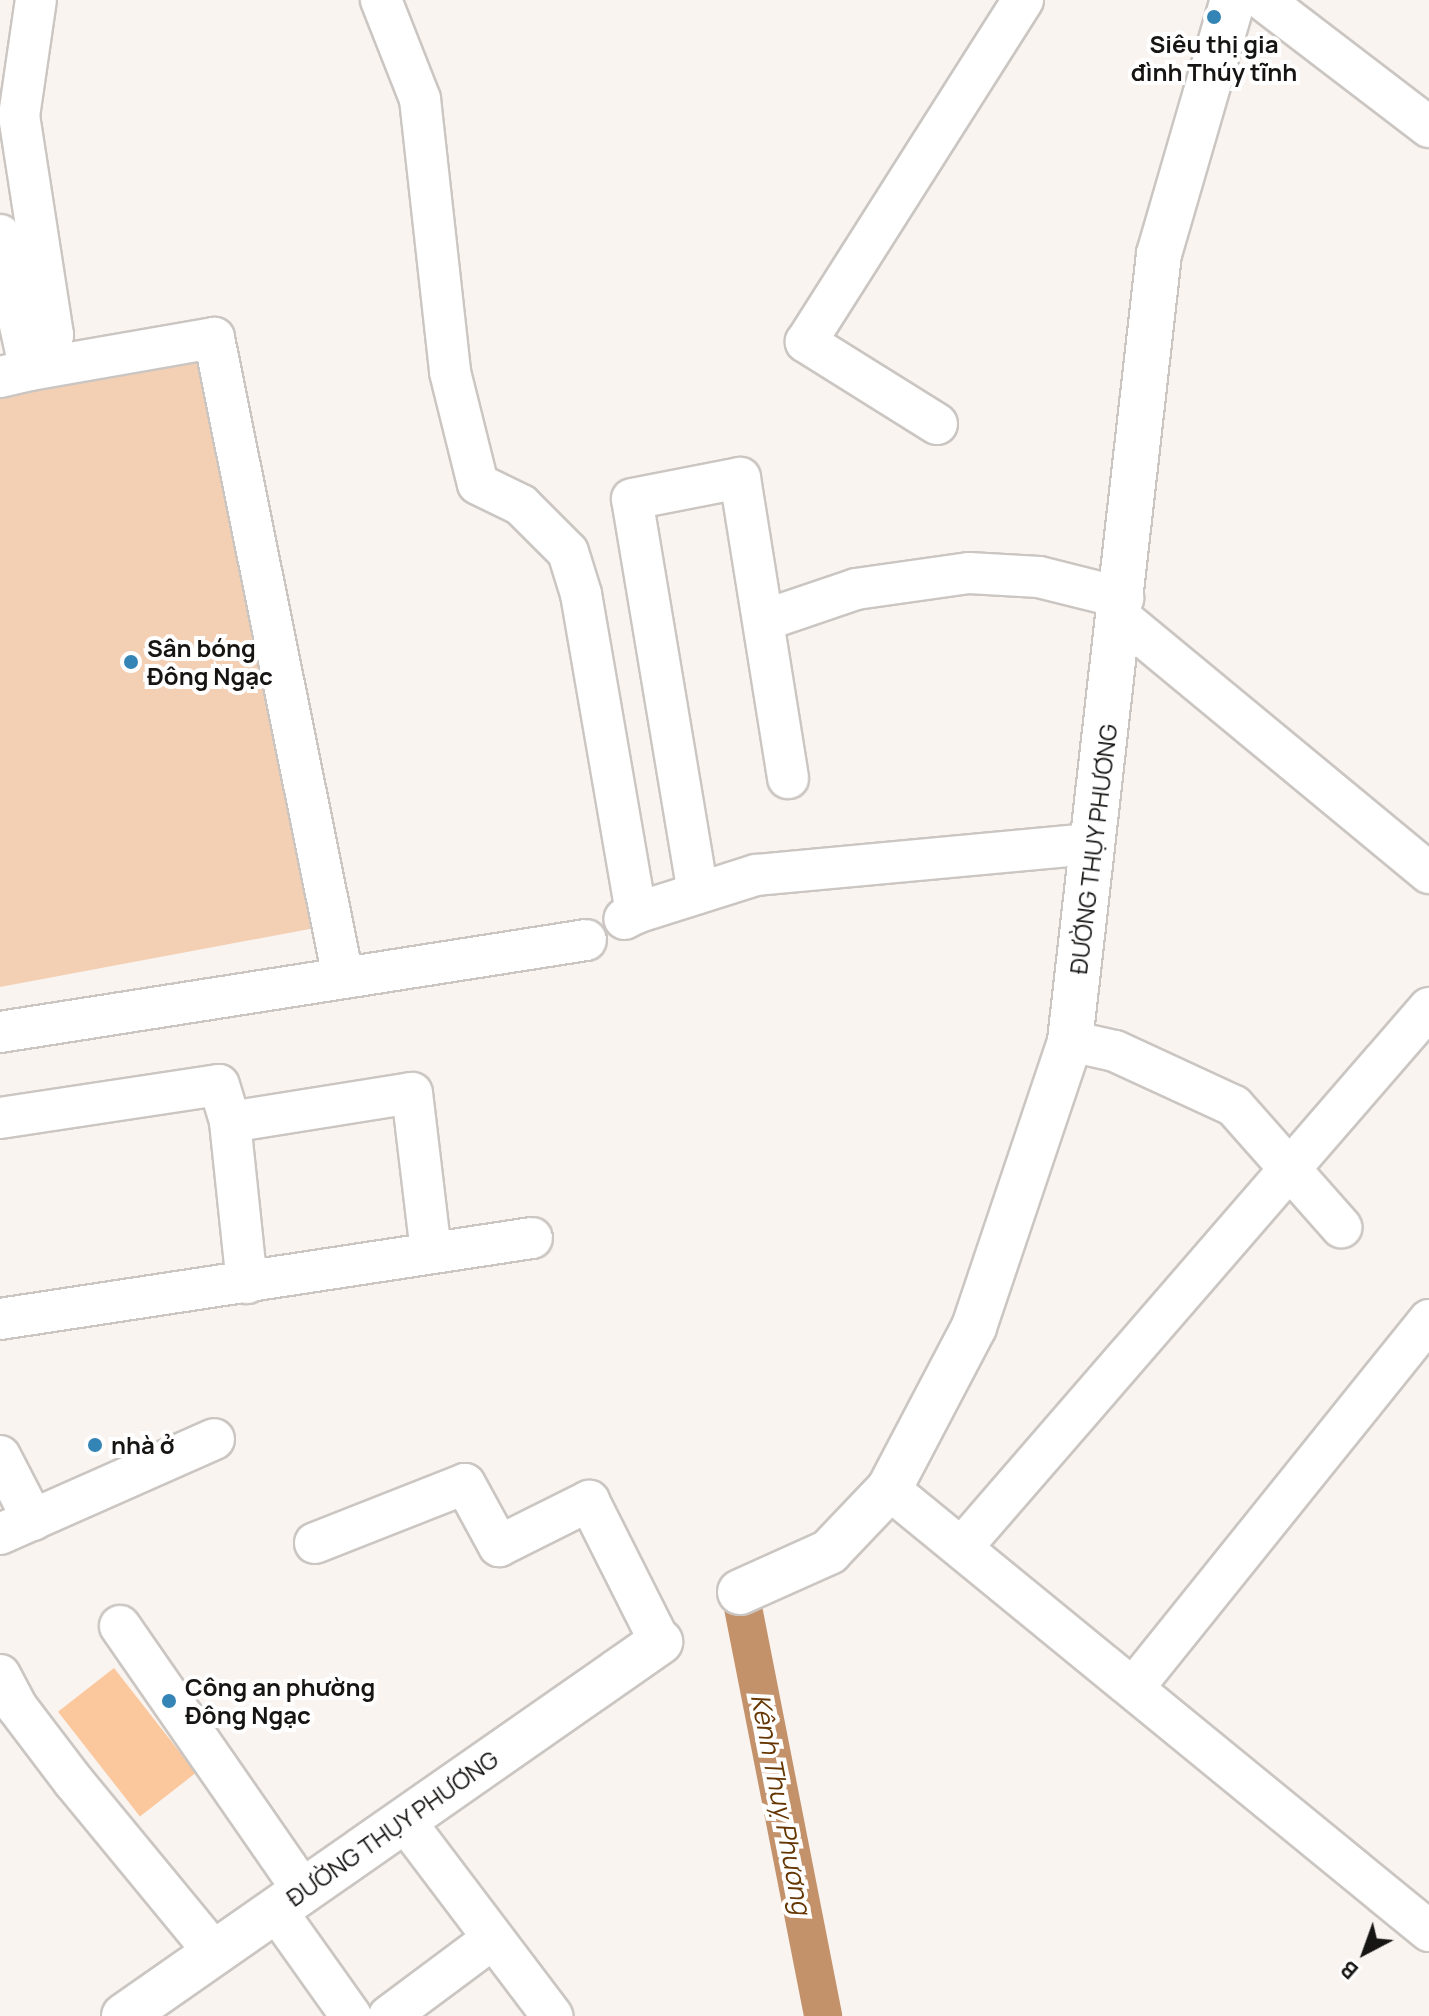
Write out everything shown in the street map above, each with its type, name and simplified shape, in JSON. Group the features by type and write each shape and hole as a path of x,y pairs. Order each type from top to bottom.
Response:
{"main road":[{"name":"ĐƯỜNG THỤY PHƯƠNG","path":"740,1592 829,1552 889,1489 974,1327 1070,1041 1122,608 1159,254 1233,0"},
{"name":"ĐƯỜNG THỤY PHƯƠNG","path":"143,2010 214,1952 660,1642"}],"street":[{"path":"15,374 53,335 19,116 36,0"},
{"path":"381,0 420,99 450,372 478,484 521,505 568,552 579,590 630,916 756,875 1092,844"},
{"path":"937,424 806,342 1023,0"},
{"path":"1263,0 1429,127"},
{"path":"0,235 15,374"},
{"path":"15,374 214,338 343,977"},
{"path":"698,893 632,499 740,478 788,778"},
{"path":"765,620 856,589 969,573 1039,577 1122,608 1429,873"},
{"path":"0,1032 586,940"},
{"path":"963,1546 1429,1008"},
{"path":"1070,1041 1115,1051 1234,1106 1341,1227"},
{"path":"0,1118 219,1085 230,1122 247,1283"},
{"path":"230,1122 412,1093 431,1253"},
{"path":"0,1319 532,1238"},
{"path":"1134,1687 1429,1320"},
{"path":"0,1456 16,1527 214,1439"},
{"path":"315,1543 465,1484 499,1546 589,1501 660,1642"},
{"path":"889,1489 963,1546 1429,1931"},
{"path":"120,1626 289,1899 351,2016"},
{"path":"0,1675 17,1707 74,1782 214,1952"},
{"path":"404,1820 491,1940 552,2016"},
{"path":"389,2016 491,1940"}],"shaded area":[{"name":"Sân bóng Đông Ngạc","path":"198,354 315,928 0,987 0,396"}],"building":[{"path":"114,1668 196,1773 140,1817 58,1712"}],"waterway":[{"name":"Kênh Thuỵ Phương","path":"740,1592 823,2016"}],"place":[{"name":"Siêu thị gia đình Thúy tĩnh","path":"1214,17"},
{"name":"Sân bóng Đông Ngạc","path":"131,662"},
{"name":"nhà ở","path":"95,1445"},
{"name":"Công an phường Đông Ngạc","path":"169,1701"}]}
